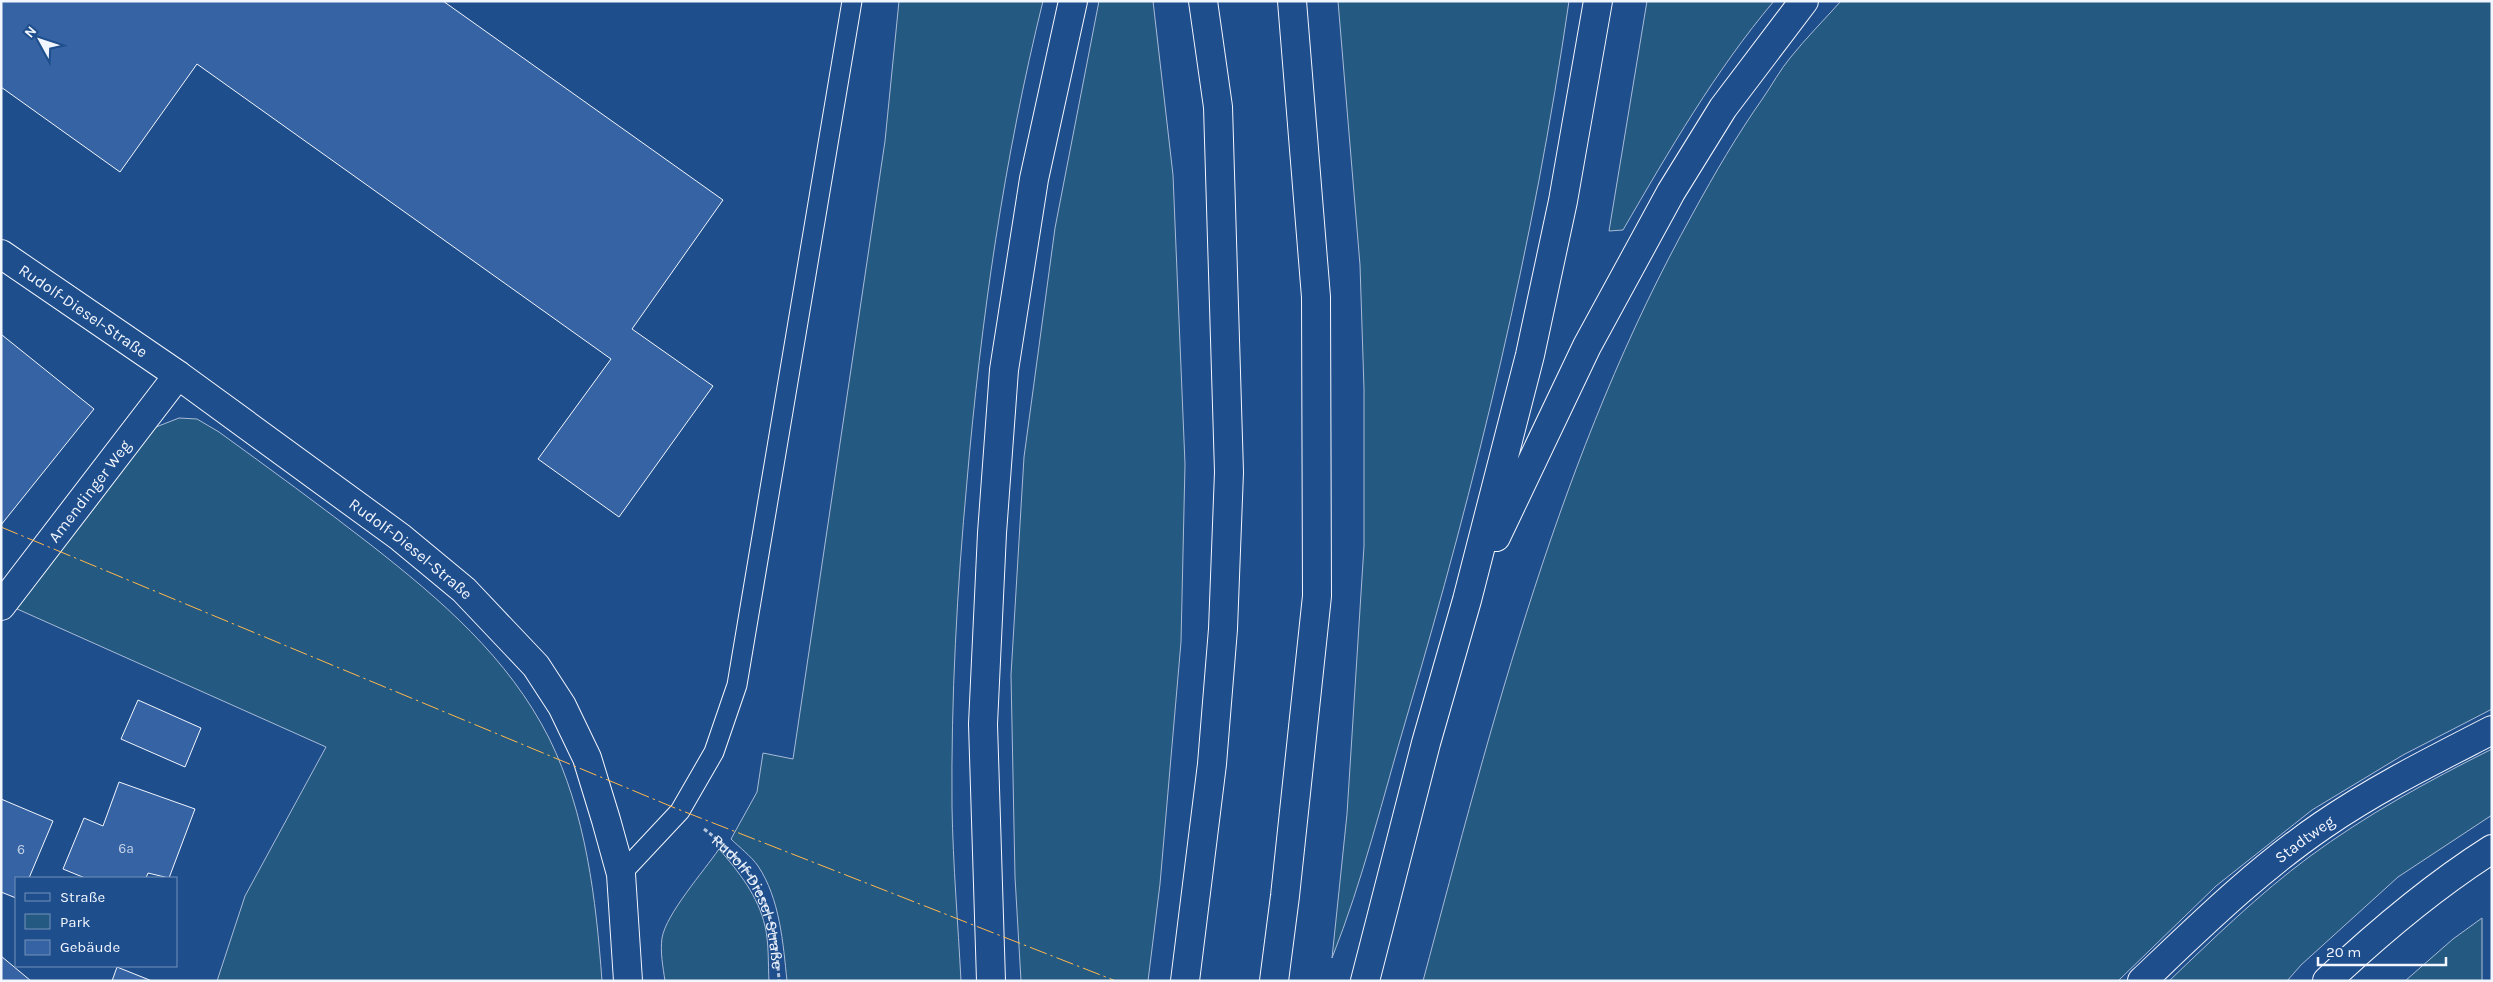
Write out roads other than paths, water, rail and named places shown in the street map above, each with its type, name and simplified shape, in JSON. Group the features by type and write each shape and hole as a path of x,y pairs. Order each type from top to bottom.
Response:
{"main road":[{"path":"991,981 983,724 992,532 1004,370 1034,180 1064,38 1074,1"},
{"path":"1185,981 1212,764 1223,629 1229,472 1218,107 1203,1"},
{"path":"1274,981 1286,896 1317,596 1316,296 1292,1"},
{"path":"1365,981 1426,743 1467,600 1532,345 1563,201 1598,1"},
{"path":"1467,600 1587,346 1671,192 1723,108 1804,1"},
{"name":"Rudolf-Diesel-Straße","path":"1,254 178,375 400,537 464,590 530,659 562,706 587,758 621,874 628,981"},
{"name":"Amendinger Weg","path":"1,606 178,375"},
{"name":"Stadtweg","path":"2142,981 2259,874 2322,825 2385,786 2492,730"},
{"path":"2328,981 2396,919 2450,876 2492,849"}],"lane":[{"path":"621,874 680,812 714,752 737,685 852,1"}]}
